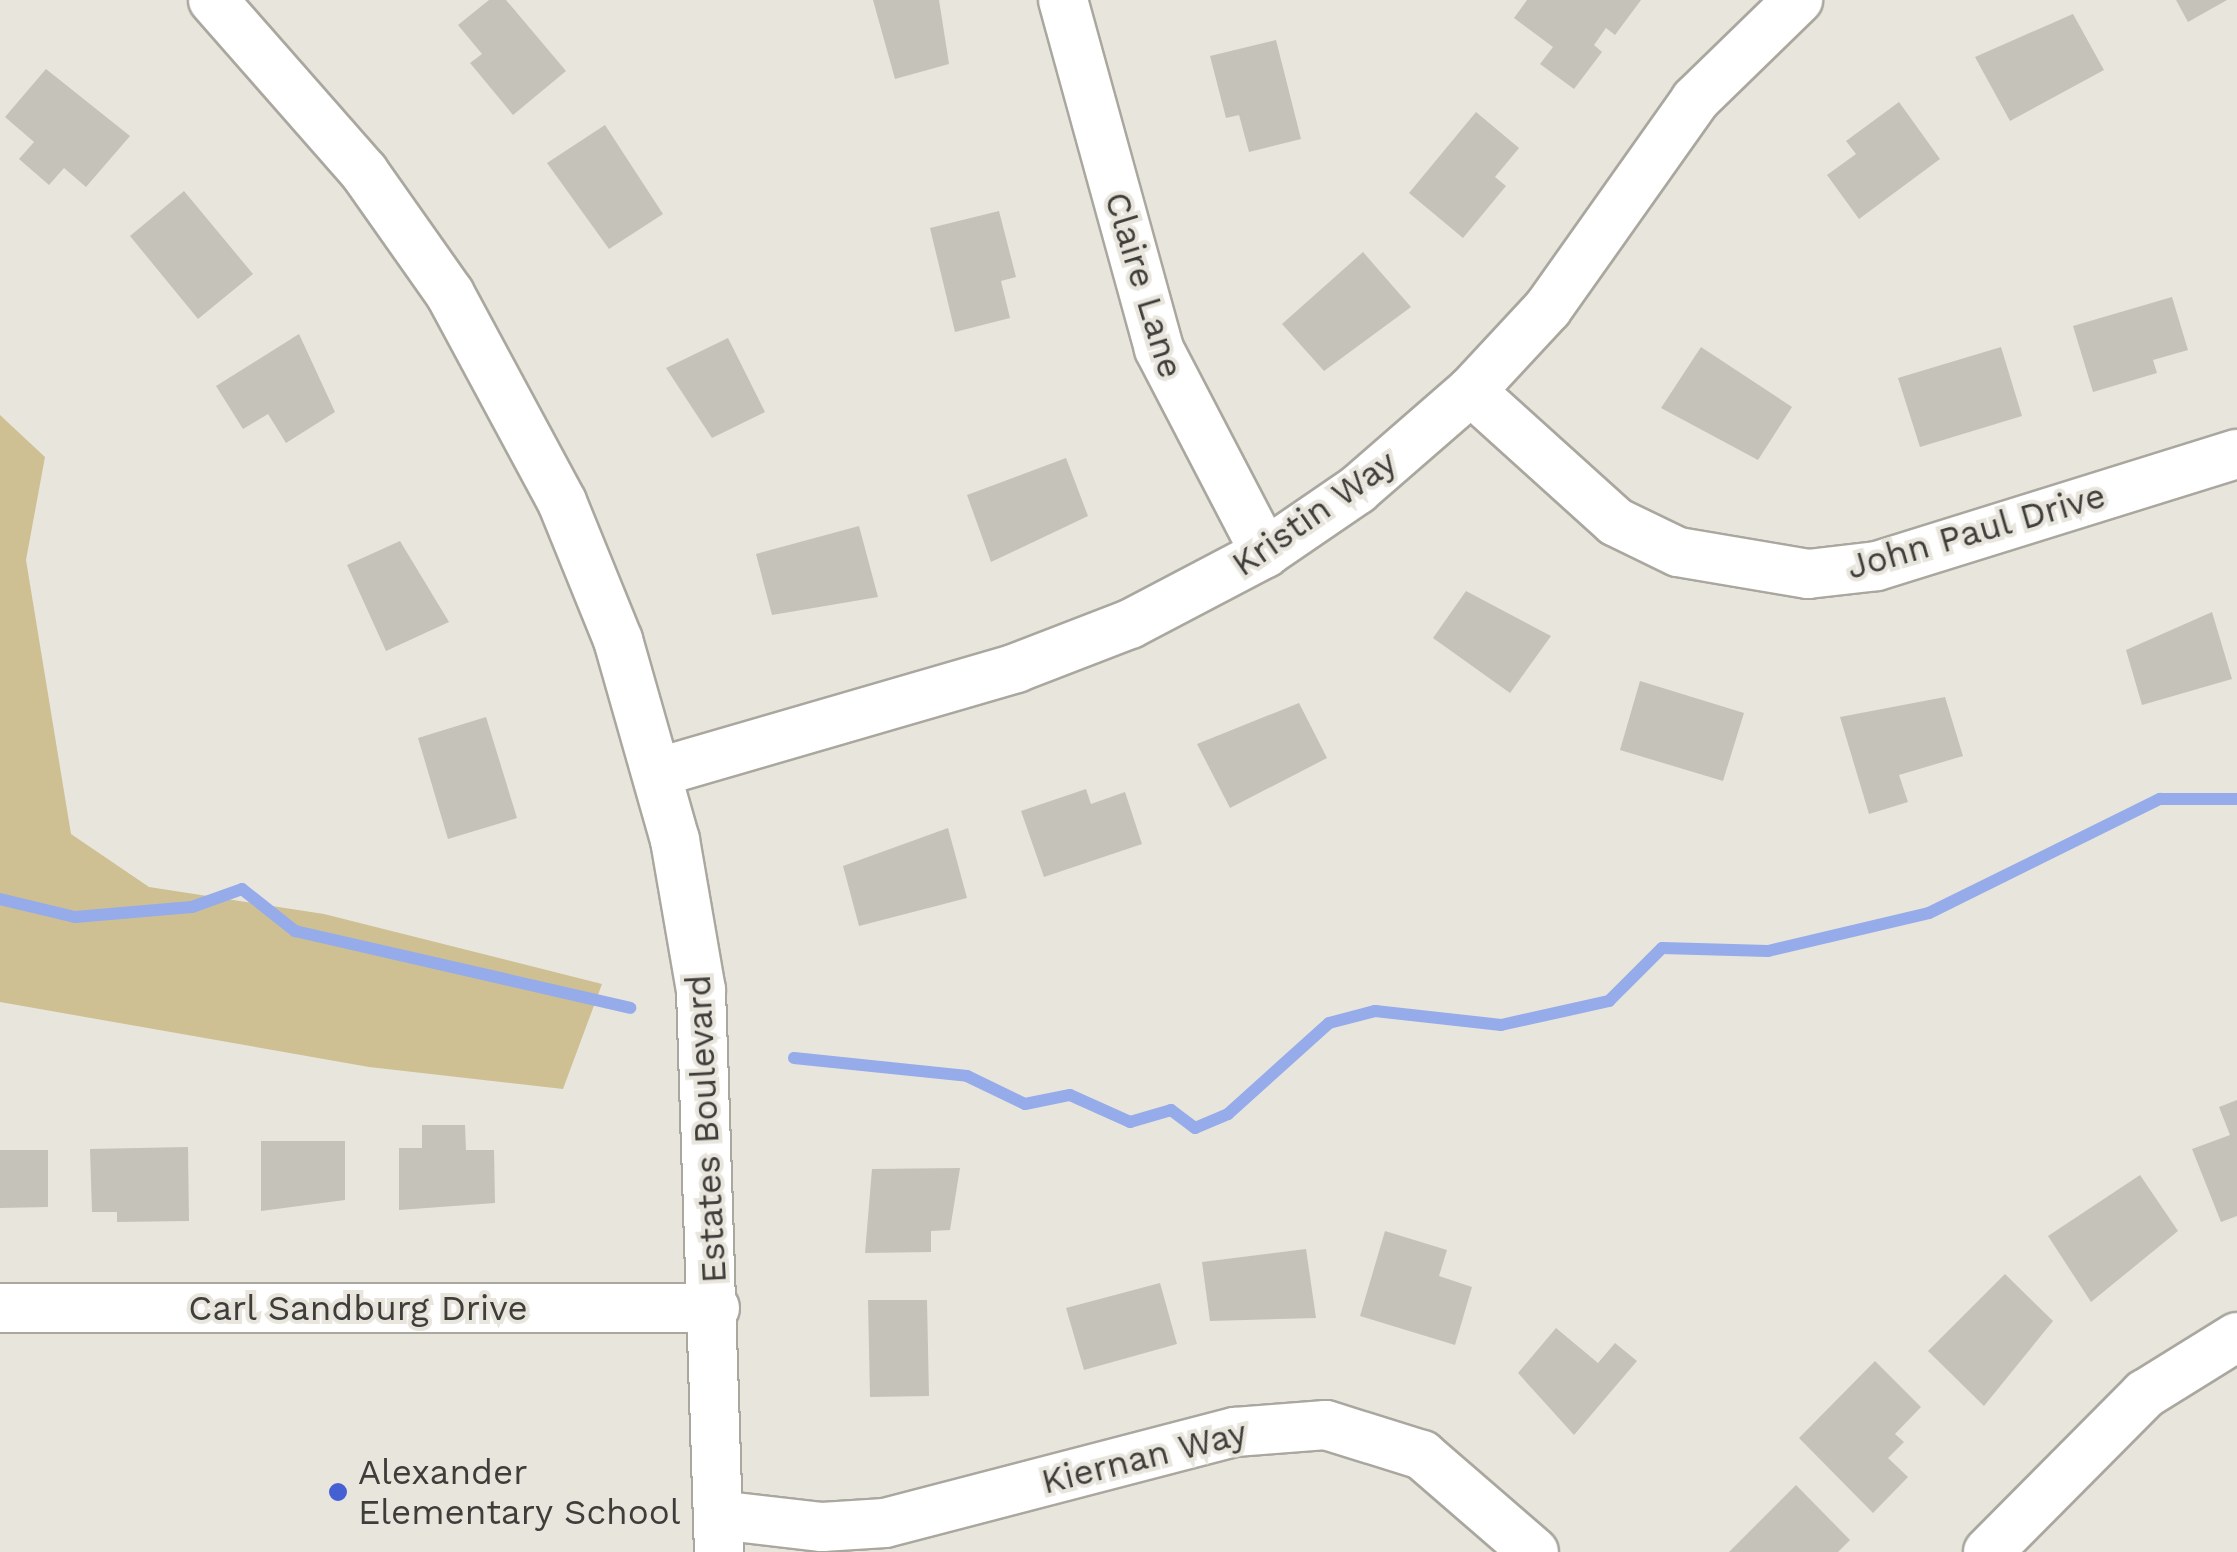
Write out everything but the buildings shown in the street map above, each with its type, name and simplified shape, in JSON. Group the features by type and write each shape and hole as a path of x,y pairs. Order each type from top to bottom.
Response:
{"street":[{"name":"Estates Boulevard","path":"213,0 364,172 510,396 618,640 659,772 708,1058 719,1533"},
{"name":"Claire Lane","path":"1063,0 1159,350 1265,552"},
{"name":"Kristin Way","path":"659,772 1016,668 1130,624 1265,552 1357,490 1471,391 1548,308 1696,100 1798,0"},
{"name":"John Paul Drive","path":"1471,391 1616,522 1678,552 1808,574 1877,566 2237,454"},
{"name":"Carl Sandburg Drive","path":"0,1308 715,1308"},
{"path":"1988,1552 2145,1394 2237,1337"},
{"name":"Kiernan Way","path":"719,1533 884,1523 1235,1432 1326,1426 1422,1454 1534,1552"}],"shaded area":[{"path":"0,415 45,457 26,560 71,834 149,887 324,914 602,984 563,1089 369,1067 0,1002"}],"waterway":[{"path":"794,1058 967,1076 1025,1104 1070,1095 1130,1122 1171,1110 1195,1128 1228,1114 1329,1023 1375,1011 1501,1025 1609,1001 1662,948 1768,951 1929,913 2160,799 2237,799"},
{"path":"0,899 75,917 192,907 242,889 295,931 630,1008"}],"place":[{"name":"Alexander Elementary School","path":"338,1492"}]}
